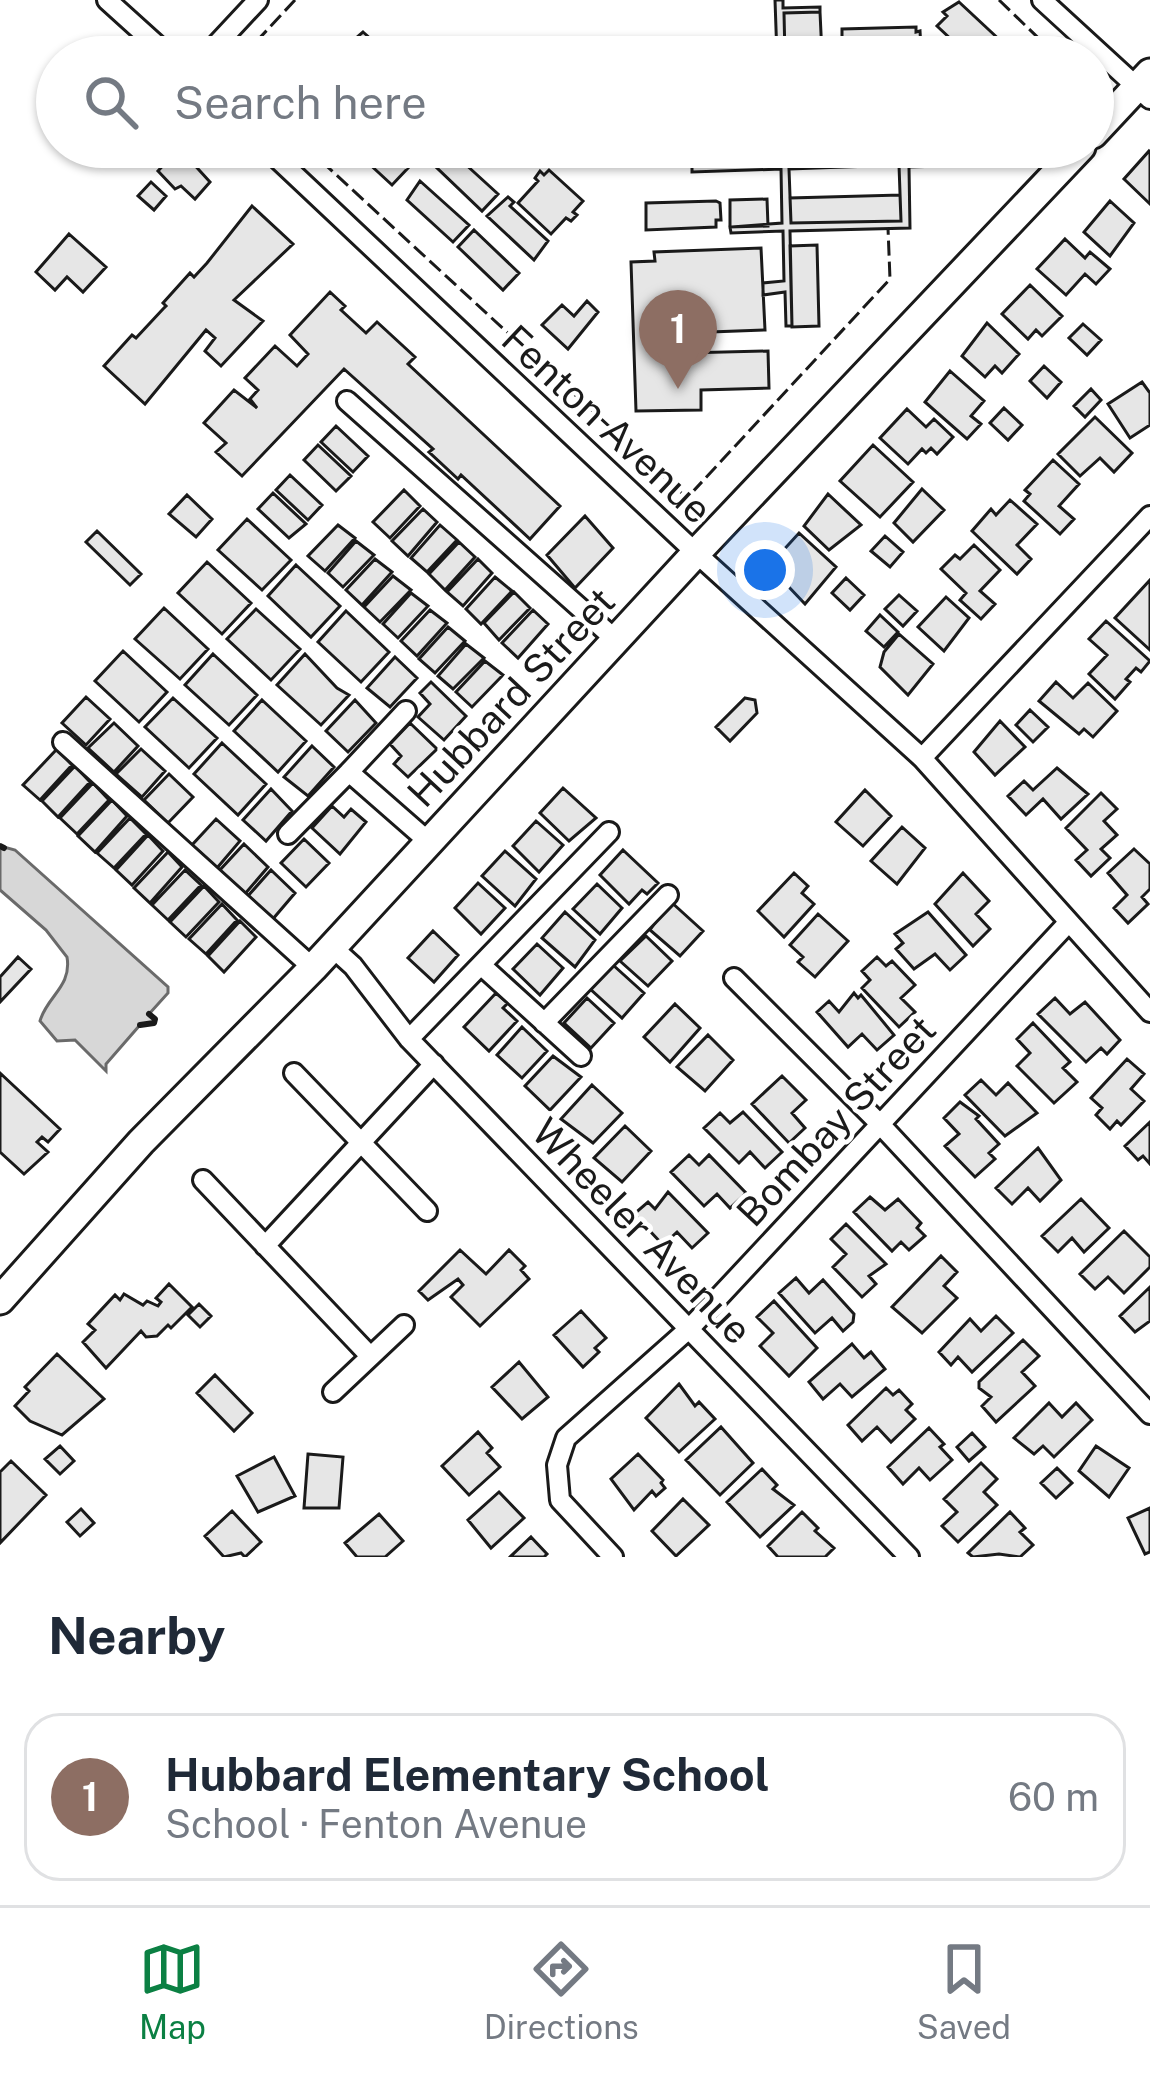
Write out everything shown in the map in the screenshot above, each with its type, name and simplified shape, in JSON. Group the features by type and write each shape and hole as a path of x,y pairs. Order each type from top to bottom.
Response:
{"main road":[{"path":"1114,115 1146,86"},
{"name":"Hubbard Street","path":"0,1300 141,1142 313,968 1061,168"}],"street":[{"path":"107,0 147,36"},
{"path":"225,36 258,0"},
{"path":"1042,0 1086,36"},
{"path":"1114,60 1146,86"},
{"name":"Fenton Avenue","path":"288,168 696,554 922,758 1150,1012"},
{"path":"347,401 616,640"},
{"path":"922,758 1150,516"},
{"path":"288,834 406,711"},
{"path":"63,742 313,968"},
{"path":"349,772 429,842"},
{"path":"409,1039 609,832"},
{"path":"544,1023 668,895"},
{"name":"Bombay Street","path":"613,1557 560,1500 557,1465 566,1438 691,1327 1067,924"},
{"name":"Wheeler Avenue","path":"332,947 353,966 409,1039 909,1557"},
{"path":"481,964 581,1056"},
{"path":"734,978 878,1122 1150,1414"},
{"path":"265,1246 434,1064"},
{"path":"295,1073 427,1211"},
{"path":"203,1180 370,1356"},
{"path":"333,1392 404,1325"}],"shaded area":[{"path":"0,846 15,850 168,987 149,1014 154,1023 140,1025 106,1064 106,1071 75,1040 57,1041 40,1021 66,976 67,957 46,930 0,890"}],"building":[{"path":"775,0 783,0 783,8 820,7 820,12 784,13 785,36 776,36"},
{"path":"959,2 995,36 948,36 937,26 947,16 943,12"},
{"path":"820,12 821,36 785,36 784,13"},
{"path":"916,27 920,36 842,36 842,29"},
{"path":"1150,152 1150,204 1124,179"},
{"path":"197,168 210,182 195,199 181,186 175,189 158,171"},
{"path":"374,168 408,168 392,185"},
{"path":"437,168 470,168 498,194 482,211"},
{"path":"692,168 816,168 789,169 791,223 901,221 899,168 909,168 910,228 790,231 792,326 786,326 785,292 763,295 763,283 784,281 783,231 731,233 730,227 782,223 781,169 692,172"},
{"path":"549,170 583,201 573,212 577,215 571,221 566,218 551,234 518,203 538,181 540,171 544,175"},
{"path":"420,181 469,225 453,242 407,200"},
{"path":"151,182 166,196 154,210 138,196"},
{"path":"900,195 901,221 791,223 790,198"},
{"path":"508,197 514,202 510,206 548,241 534,260 487,216"},
{"path":"767,199 768,226 730,227 730,200"},
{"path":"716,201 721,220 716,220 716,227 646,230 646,203"},
{"path":"1110,201 1134,223 1110,256 1084,232"},
{"path":"252,206 293,244 234,300 263,321 221,366 205,351 215,338 206,330 145,404 104,366 166,306 163,303 190,273 194,277 207,263"},
{"path":"474,230 519,273 503,290 458,247"},
{"path":"69,234 106,267 83,292 67,277 55,290 36,272"},
{"path":"1065,239 1085,258 1090,252 1110,269 1096,284 1085,274 1066,295 1037,269"},
{"path":"817,245 819,326 792,327 790,246"},
{"path":"761,248 765,330 684,333 685,353 768,351 769,388 701,390 701,410 636,411 631,262 655,261 654,252"},
{"path":"1030,285 1062,316 1042,336 1036,330 1028,339 1002,314"},
{"path":"330,292 345,306 341,310 366,333 377,322 415,357 408,364 560,506 530,539 461,475 458,479 429,452 433,449 344,369 242,476 216,452 226,443 204,423 234,390 257,408 250,399 258,390 245,378 275,346 297,366 308,354 290,335"},
{"path":"587,301 598,312 568,349 542,325 562,305 574,316"},
{"path":"987,323 1019,354 1002,373 995,366 985,377 962,356"},
{"path":"1083,324 1101,340 1087,355 1069,338"},
{"path":"1044,366 1061,382 1047,398 1030,381"},
{"path":"950,371 984,401 971,416 981,424 967,439 925,402"},
{"path":"1142,382 1150,393 1150,425 1130,438 1108,404"},
{"path":"1091,389 1101,400 1085,417 1074,406"},
{"path":"1004,408 1022,425 1008,440 990,423"},
{"path":"907,409 926,427 934,419 953,437 937,454 931,448 926,453 922,449 908,464 880,438"},
{"path":"1095,417 1132,453 1114,472 1100,458 1080,476 1058,454"},
{"path":"336,426 368,456 353,472 321,442"},
{"path":"318,445 351,476 336,491 304,460"},
{"path":"873,445 913,482 880,517 840,481"},
{"path":"1053,460 1079,484 1059,506 1074,519 1060,534 1024,501 1030,494 1025,490"},
{"path":"290,475 322,505 308,520 276,490"},
{"path":"922,489 944,510 913,542 894,523"},
{"path":"404,490 420,506 390,538 373,522"},
{"path":"273,493 306,524 289,538 258,509"},
{"path":"828,494 861,525 829,550 804,526"},
{"path":"187,495 212,519 196,537 169,514"},
{"path":"1010,500 1037,524 1017,545 1031,559 1017,574 972,531 991,509 996,515"},
{"path":"423,509 437,522 408,556 392,541"},
{"path":"585,516 613,548 575,588 547,555"},
{"path":"247,519 291,560 262,590 218,550"},
{"path":"338,525 355,538 325,571 308,556"},
{"path":"440,525 457,540 427,572 411,558"},
{"path":"97,531 141,574 130,585 86,542"},
{"path":"799,533 836,567 805,604 769,566"},
{"path":"885,536 903,552 890,567 871,551"},
{"path":"356,541 374,555 343,587 328,573"},
{"path":"459,542 475,557 445,590 429,574"},
{"path":"974,545 1000,570 980,591 995,604 981,619 960,600 966,593 941,569"},
{"path":"375,559 392,572 362,605 346,590"},
{"path":"478,559 492,573 463,606 447,592"},
{"path":"207,562 251,603 222,634 178,593"},
{"path":"296,565 340,606 311,637 268,596"},
{"path":"393,576 411,590 380,622 364,607"},
{"path":"495,577 512,591 481,624 466,609"},
{"path":"846,578 864,595 850,610 832,593"},
{"path":"1150,580 1150,650 1115,618"},
{"path":"514,592 530,608 499,640 484,623"},
{"path":"411,593 428,606 398,638 383,624"},
{"path":"899,595 917,611 903,626 885,609"},
{"path":"946,597 969,618 944,651 918,627"},
{"path":"164,608 208,649 180,679 135,639"},
{"path":"256,609 300,649 271,680 227,639"},
{"path":"430,610 447,623 417,656 401,641"},
{"path":"533,610 548,624 518,658 502,643"},
{"path":"346,611 389,652 361,682 318,642"},
{"path":"880,615 898,632 884,647 866,631"},
{"path":"1106,621 1150,661 1141,672 1136,668 1115,699 1089,674 1107,655 1089,639"},
{"path":"448,627 465,641 435,673 419,659"},
{"path":"899,634 933,664 908,695 880,667 884,652"},
{"path":"466,644 484,658 453,689 438,676"},
{"path":"123,651 167,692 139,722 95,681"},
{"path":"213,654 257,695 229,725 185,685"},
{"path":"305,654 349,695 321,725 277,685"},
{"path":"395,657 417,678 390,707 367,688"},
{"path":"485,661 503,675 472,707 456,692"},
{"path":"431,682 466,716 444,740 418,717 430,704 420,693"},
{"path":"1056,682 1073,698 1088,683 1117,711 1093,737 1084,729 1079,734 1039,701"},
{"path":"86,697 110,719 86,745 62,723"},
{"path":"173,698 217,738 189,768 145,727"},
{"path":"745,698 755,700 757,713 730,741 716,727"},
{"path":"262,700 306,741 278,772 234,731"},
{"path":"355,700 376,723 348,752 326,731"},
{"path":"1030,710 1048,727 1033,742 1016,725"},
{"path":"1000,721 1025,747 995,775 974,752"},
{"path":"114,723 138,746 114,772 88,748"},
{"path":"410,723 437,749 408,777 394,764 401,756 390,744"},
{"path":"222,743 266,784 238,815 194,774"},
{"path":"312,746 334,767 308,796 284,777"},
{"path":"57,749 72,765 40,800 23,785"},
{"path":"141,749 165,771 142,797 116,774"},
{"path":"75,766 90,782 58,817 42,801"},
{"path":"1057,768 1088,794 1061,819 1043,799 1026,815 1008,796 1024,781 1033,790"},
{"path":"169,774 193,797 168,823 144,800"},
{"path":"93,783 109,800 77,834 60,818"},
{"path":"563,788 596,818 569,841 540,813"},
{"path":"271,789 292,811 266,841 243,820"},
{"path":"865,790 891,816 863,846 836,822"},
{"path":"1101,793 1117,809 1104,821 1117,835 1101,849 1110,858 1091,876 1076,860 1087,850 1066,828"},
{"path":"112,800 127,816 95,852 78,836"},
{"path":"332,806 344,817 351,809 366,822 340,854 312,828"},
{"path":"130,818 146,834 114,868 97,853"},
{"path":"216,819 240,841 217,868 192,845"},
{"path":"536,821 563,845 539,872 513,846"},
{"path":"902,827 925,848 897,884 871,861"},
{"path":"148,835 163,851 132,885 116,870"},
{"path":"304,839 329,863 306,887 281,863"},
{"path":"244,844 268,867 244,895 219,871"},
{"path":"1134,849 1150,864 1150,889 1142,897 1148,904 1128,923 1114,908 1127,895 1108,873"},
{"path":"623,850 658,883 647,894 642,890 629,904 600,875"},
{"path":"505,851 536,879 515,906 482,876"},
{"path":"168,852 182,867 150,903 134,888"},
{"path":"185,870 201,885 168,920 152,905"},
{"path":"271,870 295,893 272,920 247,897"},
{"path":"794,873 808,886 802,893 814,904 784,937 758,911"},
{"path":"963,873 989,901 976,914 990,929 973,946 935,904"},
{"path":"478,883 505,908 481,934 455,908"},
{"path":"597,884 622,908 600,934 573,909"},
{"path":"204,886 219,902 186,937 170,922"},
{"path":"670,901 703,931 680,956 650,930"},
{"path":"222,904 237,920 206,954 189,939"},
{"path":"565,912 595,940 575,967 542,938"},
{"path":"928,912 966,955 950,970 935,954 914,969 896,949 903,943 895,934"},
{"path":"818,914 848,941 815,977 798,962 803,957 790,945"},
{"path":"240,921 256,937 224,972 208,956"},
{"path":"433,931 458,955 434,982 408,958"},
{"path":"646,936 672,961 648,986 620,961"},
{"path":"537,944 563,968 540,995 513,969"},
{"path":"18,957 31,969 0,1002 0,977"},
{"path":"877,957 886,966 892,961 915,985 901,998 915,1012 899,1027 862,988 870,980 862,971"},
{"path":"613,965 644,993 622,1018 588,987"},
{"path":"496,993 508,1003 503,1008 517,1021 489,1051 464,1027"},
{"path":"854,993 858,998 861,995 894,1035 877,1050 862,1034 848,1047 817,1012 829,1001 839,1012"},
{"path":"587,998 614,1023 591,1048 564,1023"},
{"path":"1055,998 1070,1014 1085,1002 1120,1040 1107,1054 1101,1048 1086,1062 1038,1014"},
{"path":"675,1004 700,1028 670,1062 644,1037"},
{"path":"1033,1023 1070,1062 1063,1068 1077,1082 1054,1103 1017,1066 1030,1053 1017,1039"},
{"path":"522,1027 547,1051 522,1078 497,1055"},
{"path":"708,1035 733,1060 705,1091 677,1067"},
{"path":"553,1056 581,1077 550,1110 525,1086"},
{"path":"1127,1059 1144,1074 1131,1089 1144,1101 1121,1125 1117,1121 1110,1129 1096,1115 1102,1108 1091,1098"},
{"path":"0,1073 60,1129 48,1142 42,1137 37,1142 48,1152 24,1174 0,1152"},
{"path":"782,1076 806,1100 792,1113 805,1128 789,1143 752,1104"},
{"path":"981,1080 996,1095 1008,1083 1037,1113 1005,1136 965,1095"},
{"path":"592,1085 622,1113 593,1143 561,1119"},
{"path":"960,1102 979,1116 976,1119 999,1144 989,1153 995,1159 975,1177 945,1146 959,1134 944,1118"},
{"path":"743,1112 782,1152 765,1168 750,1152 739,1163 704,1128 720,1113 730,1123"},
{"path":"1150,1122 1150,1164 1143,1156 1138,1160 1125,1146"},
{"path":"625,1126 651,1151 622,1182 594,1158"},
{"path":"1038,1148 1061,1180 1040,1201 1028,1188 1012,1204 996,1188"},
{"path":"689,1155 699,1165 709,1155 746,1193 730,1208 717,1194 704,1206 671,1172"},
{"path":"668,1192 708,1233 692,1248 677,1232 663,1245 634,1214 648,1202 655,1209"},
{"path":"870,1197 885,1210 898,1199 921,1223 917,1228 925,1236 909,1250 901,1242 892,1251 854,1212"},
{"path":"1081,1199 1109,1228 1084,1252 1072,1238 1058,1252 1042,1236"},
{"path":"846,1224 886,1264 869,1276 876,1284 862,1297 833,1267 846,1254 831,1239"},
{"path":"1124,1231 1150,1257 1150,1267 1124,1293 1108,1277 1095,1289 1080,1274"},
{"path":"460,1250 486,1274 509,1250 525,1266 521,1270 529,1279 480,1326 451,1297 463,1285 458,1279 428,1300 419,1291"},
{"path":"941,1256 957,1272 944,1286 957,1298 922,1333 892,1307"},
{"path":"796,1278 809,1293 823,1280 854,1314 853,1322 843,1331 832,1318 815,1333 779,1293"},
{"path":"169,1284 192,1307 157,1336 146,1337 141,1331 106,1368 83,1342 95,1330 88,1324 115,1295 120,1300 124,1294 143,1305 147,1301 158,1306 161,1302 156,1298"},
{"path":"1150,1287 1150,1321 1135,1332 1120,1316"},
{"path":"774,1301 817,1348 789,1376 760,1346 773,1333 757,1317"},
{"path":"199,1304 211,1316 200,1327 188,1315"},
{"path":"581,1311 606,1338 583,1367 554,1335"},
{"path":"996,1316 1013,1333 972,1372 958,1357 951,1365 939,1352 970,1319 981,1331"},
{"path":"1023,1340 1039,1356 1022,1372 1035,1386 996,1422 982,1406 991,1397 979,1388 979,1382"},
{"path":"852,1344 864,1358 871,1352 885,1369 852,1397 840,1384 823,1399 809,1382"},
{"path":"57,1354 104,1399 62,1435 30,1421 15,1406 29,1391 25,1387"},
{"path":"519,1362 548,1397 522,1419 492,1387"},
{"path":"215,1375 252,1413 234,1431 197,1393"},
{"path":"679,1384 695,1406 699,1402 715,1419 679,1452 646,1418"},
{"path":"886,1388 893,1395 899,1390 912,1404 906,1410 915,1419 891,1442 877,1427 862,1441 848,1425"},
{"path":"1049,1403 1062,1417 1076,1403 1092,1420 1054,1457 1043,1446 1034,1454 1014,1438"},
{"path":"721,1427 753,1463 720,1495 686,1460"},
{"path":"929,1428 952,1460 930,1480 919,1468 903,1484 888,1467"},
{"path":"478,1432 500,1467 469,1495 442,1466"},
{"path":"972,1433 985,1447 969,1461 957,1447"},
{"path":"60,1446 74,1461 60,1474 45,1459"},
{"path":"1096,1446 1129,1468 1109,1497 1079,1471"},
{"path":"308,1454 343,1457 339,1508 304,1508"},
{"path":"638,1454 665,1488 656,1496 652,1491 634,1510 611,1479"},
{"path":"274,1457 295,1496 258,1512 237,1476"},
{"path":"11,1461 46,1495 0,1543 0,1472"},
{"path":"981,1463 997,1479 984,1492 997,1505 958,1542 942,1526 957,1512 944,1499"},
{"path":"1057,1468 1072,1483 1056,1498 1041,1483"},
{"path":"762,1469 777,1485 773,1489 794,1505 760,1537 727,1502"},
{"path":"499,1492 524,1518 491,1548 468,1520"},
{"path":"683,1499 709,1525 676,1556 652,1531"},
{"path":"1150,1508 1150,1552 1145,1554 1128,1518"},
{"path":"81,1509 94,1523 80,1536 67,1522"},
{"path":"232,1511 261,1542 245,1557 241,1553 224,1557 205,1536"},
{"path":"802,1512 834,1548 825,1557 778,1557 768,1546"},
{"path":"1010,1512 1033,1545 1020,1557 973,1557 968,1553"},
{"path":"379,1514 403,1541 385,1557 357,1557 345,1543"},
{"path":"531,1537 547,1554 544,1557 510,1557"}],"fence":[{"path":"262,36 295,0"},
{"path":"999,0 1036,36"},
{"path":"329,168 687,498 890,279 888,228"}],"wall":[{"path":"0,846 4,848"},
{"path":"140,1025 154,1023 149,1014"}],"place":[{"name":"Hubbard Elementary School","path":"678,389"}]}
